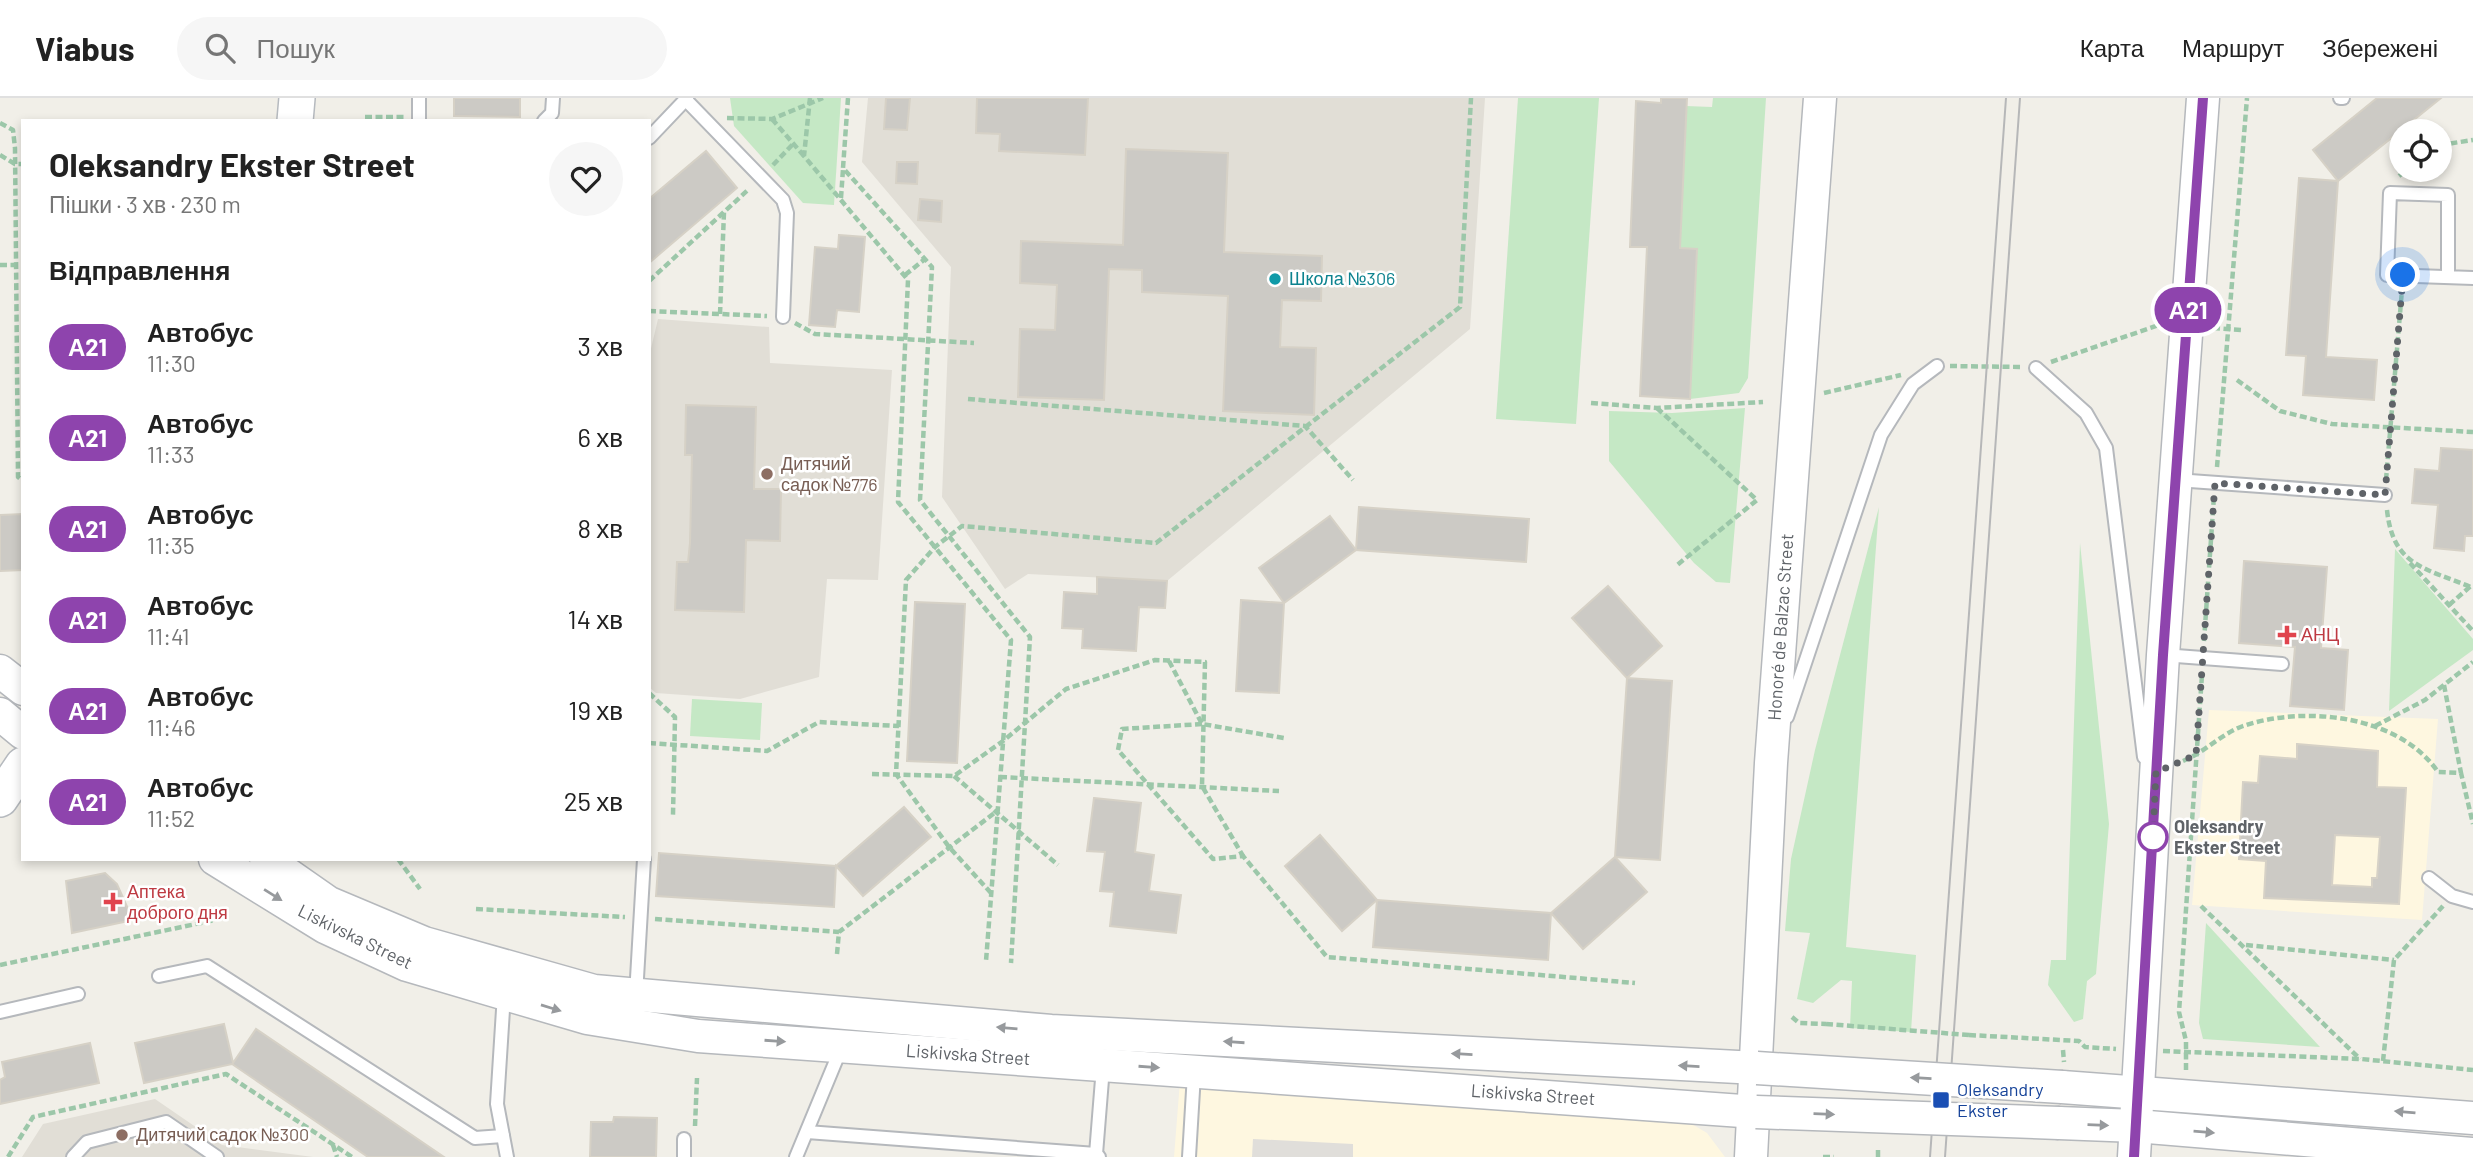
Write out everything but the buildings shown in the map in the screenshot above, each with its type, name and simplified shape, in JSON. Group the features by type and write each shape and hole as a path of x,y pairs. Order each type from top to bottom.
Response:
{"main road":[{"path":"295,119 298,98"},
{"path":"0,799 21,768"}],"street":[{"name":"Honoré de Balzac Street","path":"1751,1157 1756,1112 1772,763 1820,98"},
{"path":"2203,98 2163,655 2135,1142 2473,1154"},
{"path":"0,671 21,687"},
{"path":"0,714 21,731"},
{"name":"Liskivska Street","path":"218,861 325,927 407,965 587,1018 686,1034 1756,1112 2059,1123 2135,1142"},
{"name":"Liskivska Street","path":"269,861 329,903 424,943 594,990 1051,1031 2138,1091"},
{"path":"2138,1091 2473,1118"}],"lane":[{"path":"419,98 419,119"},
{"path":"546,119 552,113 553,98"},
{"path":"651,136 687,100 783,200 787,213 783,317"},
{"path":"2448,276 2448,195 2390,193 2387,275 2473,278"},
{"path":"1772,763 1881,435 1913,384 1937,366"},
{"path":"2036,368 2086,413 2106,448 2153,829"},
{"path":"2176,480 2385,495"},
{"path":"2163,655 2282,664"},
{"path":"636,995 644,861"},
{"path":"2429,878 2452,896 2473,902"},
{"path":"159,976 207,966 475,1138 503,1136"},
{"path":"0,1012 78,993"},
{"path":"504,993 497,1104 507,1157"},
{"path":"796,1157 842,1046"},
{"path":"807,1132 1097,1155 1103,1064"},
{"path":"1189,1157 1194,1070"},
{"path":"73,1157 87,1142 166,1122 217,1157"},
{"path":"684,1139 684,1157"}],"path":[{"path":"804,156 810,98"},
{"path":"703,118 772,119 823,98"},
{"path":"841,199 848,98"},
{"path":"991,893 949,847 896,774 906,580 935,547 962,526 1156,543 1460,307 1471,98"},
{"path":"2186,1051 2179,1012 2226,329 2247,98"},
{"path":"365,117 419,119"},
{"path":"772,119 908,279 898,502 1011,640 986,961"},
{"path":"0,122 13,130 15,164 18,477 21,479"},
{"path":"2452,143 2473,140"},
{"path":"651,279 793,144"},
{"path":"0,155 15,164 21,164"},
{"path":"843,168 932,267 920,500 1030,637 1011,963"},
{"path":"720,314 724,211"},
{"path":"905,275 925,259"},
{"path":"0,265 16,265"},
{"path":"2403,275 2385,495 2389,534 2407,560 2473,631"},
{"path":"651,311 783,317 815,334 974,343"},
{"path":"1818,395 1937,366 2036,368 2163,324"},
{"path":"2213,327 2241,330"},
{"path":"2237,380 2280,411 2332,424 2473,432"},
{"path":"968,399 1305,426 1353,480"},
{"path":"1591,403 1657,408 1763,401"},
{"path":"1657,408 1757,500 1676,566"},
{"path":"2407,560 2472,586 2449,605"},
{"path":"954,776 1003,741 1066,689 1155,660 1205,662 1202,786 1243,856 1327,957 1386,959 1635,983"},
{"path":"1169,660 1202,723"},
{"path":"2374,727 2425,700 2473,663"},
{"path":"2444,685 2473,824"},
{"path":"651,695 676,717 673,815"},
{"path":"2156,772 2196,755 2230,732 2268,719 2300,716 2332,718 2374,727 2423,751 2438,772 2461,773"},
{"path":"651,743 767,751 819,722 898,726"},
{"path":"1243,856 1213,859 1118,750 1122,729 1202,723 1284,738"},
{"path":"872,774 954,776 997,810 1058,865"},
{"path":"1000,777 1279,791"},
{"path":"837,954 839,932 997,810"},
{"path":"399,861 420,889"},
{"path":"2383,1061 2394,960 2452,896"},
{"path":"2201,906 2245,945 2361,1059"},
{"path":"0,965 215,919"},
{"path":"2245,945 2394,960"},
{"path":"1793,1017 1799,1023 1808,1021 2080,1041 2085,1047"},
{"path":"2170,1051 2361,1059 2473,1070"},
{"path":"684,1139 694,1132 696,1079"},
{"path":"333,1144 337,1157"},
{"path":"1878,1148 1878,1157"},
{"path":"1822,1157 1834,1157"}],"shaded area":[{"path":"868,98 1485,98 1470,329 1167,581 1028,574 1005,589 942,497 951,267 862,162"},
{"name":"Дитячий садок №776","path":"658,319 769,327 770,363 892,370 878,580 827,579 819,677 740,699 656,693 651,689 651,349"},
{"path":"2209,710 2438,719 2422,920 2192,905"},
{"path":"1180,1081 1680,1117 1707,1133 1725,1157 1174,1157"},
{"name":"Дитячий садок №300","path":"155,1099 222,1145 313,1157 22,1157 43,1124"},
{"path":"1253,1139 1353,1144 1353,1157 1252,1157"}],"green space":[{"path":"730,98 841,98 834,205 803,203 734,126"},
{"path":"1518,98 1599,98 1576,424 1496,419"},
{"path":"1713,98 1766,98 1748,378 1739,393 1690,399 1697,250 1680,248 1686,106 1712,107"},
{"path":"1745,408 1730,583 1716,582 1694,563 1609,461 1609,411 1672,413"},
{"path":"1879,507 1846,947 1916,955 1911,1032 1850,1028 1852,981 1841,980 1813,1003 1797,999 1810,933 1785,931 1791,859 1815,750"},
{"path":"2080,543 2109,824 2096,974 2087,981 2083,1019 2074,1022 2048,985 2051,960 2066,960"},
{"path":"2395,549 2473,639 2473,650 2389,711"},
{"path":"692,699 762,703 760,740 690,736"},
{"path":"2206,923 2320,1047 2203,1039 2199,1023"}],"tram line":[{"path":"1930,1157 2006,98"},
{"path":"1945,1157 2020,98"}],"bus line":[{"name":"А21","path":"2134,1157 2163,655 2203,98"}],"place":[{"name":"Школа №306","path":"1275,279"},
{"name":"Дитячий садок №776","path":"767,474"},
{"name":"АНЦ","path":"2287,635"},
{"name":"Oleksandry Ekster Street","path":"2153,837"},
{"name":"Аптека доброго дня","path":"113,902"},
{"name":"Oleksandry Ekster","path":"1941,1100"},
{"name":"Дитячий садок №300","path":"122,1135"}],"route":[{"path":"2153,837 2156,772 2196,755 2215,483 2385,495 2403,275"}]}
